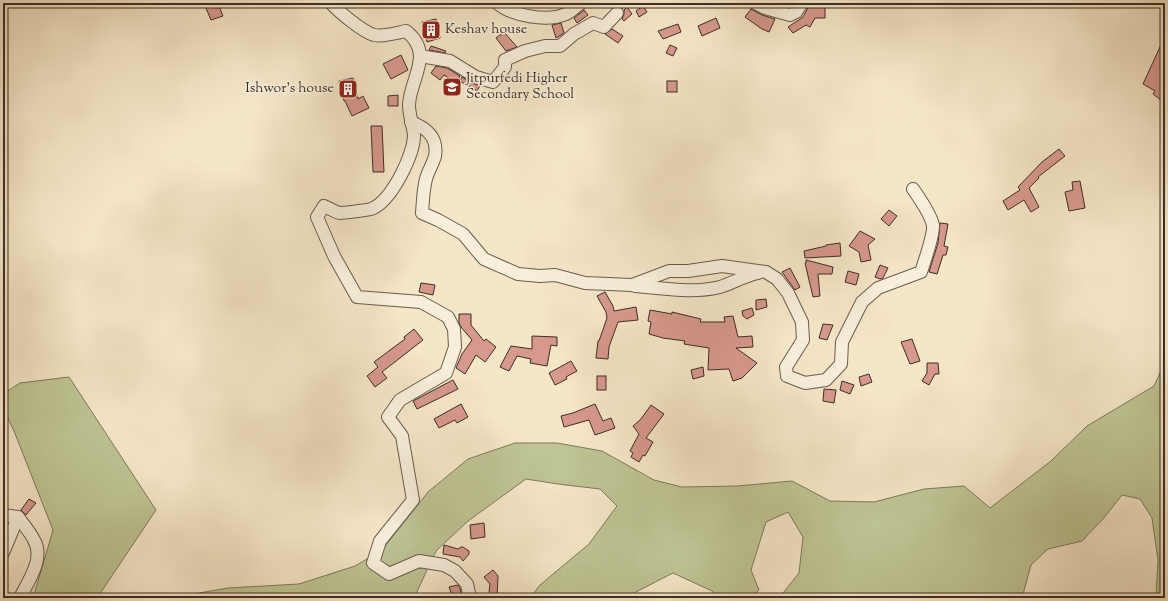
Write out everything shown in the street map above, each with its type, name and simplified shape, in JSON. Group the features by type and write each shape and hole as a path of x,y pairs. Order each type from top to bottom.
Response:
{"street":[{"path":"330,3 341,13 374,35 386,35 406,31 417,44 420,56 419,71 409,103 409,115 414,135 412,152 402,174 384,200 371,209 340,213 324,206 318,217 334,256 357,297 421,302 448,318 454,328 455,347 446,373 400,400 388,417 402,436 413,500 380,541 373,563 389,574 419,561 444,565 455,571 467,584 470,598"},
{"path":"497,3 507,9 542,18 566,14 581,3"},
{"path":"755,3 790,15 796,12 802,3"},
{"path":"420,56 450,61 476,78 493,82 505,67 505,60 525,51 545,46 560,46 574,34 593,22 604,27 617,13"},
{"path":"411,122 424,127 436,145 435,157 426,180 422,213 463,234 484,259 518,274 540,276 555,275 585,283 632,285 697,291 720,286 750,275 766,272"},
{"path":"632,285 669,271 688,271 722,266 766,272 777,279 788,293 802,322 803,340 786,367 787,376 805,383 826,380 841,364 842,342 862,302 878,288 921,272 933,227 928,213 913,189"},
{"path":"3,515 18,517 35,541 39,557 20,598"},
{"path":"3,553 18,517"}],"green space":[{"path":"1165,362 1165,598 1156,598 1158,560 1152,518 1140,499 1122,495 1103,519 1082,541 1048,549 1031,565 1022,598 779,598 799,573 803,537 788,512 766,522 751,570 759,590 750,598 719,598 712,591 673,573 624,598 530,598 540,585 589,544 617,506 600,489 526,479 468,521 436,551 414,598 170,598 228,588 299,584 355,566 382,550 428,492 468,459 515,443 557,443 602,451 654,480 682,487 738,486 792,481 830,501 874,502 924,489 964,486 990,508 1051,461 1087,426 1154,386"},
{"path":"69,377 156,510 97,598 33,598 53,530 14,431 3,408 3,394 20,383"}],"building":[{"path":"815,3 825,3 825,18 815,18 810,27 806,25 793,33 788,27 803,17 809,6 814,6"},
{"path":"218,4 223,16 211,20 206,8"},
{"path":"643,6 647,12 639,17 636,11"},
{"path":"627,7 632,14 624,21 622,19 624,10"},
{"path":"751,9 762,15 775,19 769,32 745,17"},
{"path":"584,10 588,15 577,23 574,18"},
{"path":"716,18 720,28 702,36 698,26"},
{"name":"Keshav house","path":"436,19 440,38 427,42 422,22"},
{"path":"561,23 564,33 556,38 552,25"},
{"path":"678,24 681,32 663,39 658,31"},
{"path":"612,29 623,36 618,43 605,34"},
{"path":"504,32 517,47 506,51 496,38"},
{"path":"1165,36 1165,103 1153,94 1155,91 1143,84"},
{"path":"670,45 677,48 673,56 666,53"},
{"path":"431,46 446,51 445,53 429,50"},
{"path":"401,55 408,70 391,79 383,64"},
{"path":"436,66 447,68 460,76 456,83 444,75 440,80 431,73"},
{"path":"462,77 480,86 477,91 460,81"},
{"path":"353,78 357,96 354,97 358,97 358,99 363,96 369,108 352,116 344,101 339,81"},
{"path":"667,81 677,81 677,92 667,92"},
{"path":"398,95 398,106 388,106 388,96"},
{"path":"371,126 382,126 384,172 373,172"},
{"path":"1059,149 1065,156 1038,177 1039,178 1029,188 1039,207 1031,212 1024,200 1008,210 1003,201 1020,190 1018,187 1042,162"},
{"path":"1080,181 1085,208 1069,211 1065,192 1073,190 1072,182"},
{"path":"889,210 897,216 889,226 881,219"},
{"path":"940,223 948,224 944,246 948,247 946,255 943,255 937,274 929,272 938,243"},
{"path":"860,231 875,239 868,245 871,260 861,262 859,252 849,246"},
{"path":"840,243 841,256 805,258 804,251"},
{"path":"806,260 833,267 832,274 818,274 820,296 813,297 805,263"},
{"path":"880,265 888,268 883,278 880,279 875,277"},
{"path":"790,268 800,287 795,290 782,272"},
{"path":"848,271 859,274 856,285 845,282"},
{"path":"421,283 435,285 433,295 419,292"},
{"path":"605,292 613,306 614,311 636,307 638,320 618,322 609,347 608,359 596,358 598,341 607,318 606,312 597,296"},
{"path":"766,299 767,307 756,310 756,300"},
{"path":"752,308 754,315 747,319 743,316 742,311"},
{"path":"650,310 672,314 672,312 701,319 700,322 725,322 724,317 733,316 738,337 752,336 753,347 736,348 757,363 742,378 733,381 729,369 708,370 709,348 684,344 685,341 663,338 649,334 651,322 648,321"},
{"path":"459,314 471,314 471,325 484,341 486,339 496,347 485,362 476,355 465,374 456,368 462,354 472,340 459,323"},
{"path":"823,324 833,325 827,340 819,338"},
{"path":"414,329 423,340 382,372 387,378 375,387 367,376 378,367 374,362 405,339 404,337"},
{"path":"532,336 557,337 557,346 551,345 547,366 530,363 531,359 517,356 509,371 500,367 511,346 532,349"},
{"path":"912,339 920,361 910,364 901,342"},
{"path":"571,361 577,371 566,377 567,379 555,385 549,373"},
{"path":"927,363 938,363 939,374 935,374 929,385 922,381 927,373"},
{"path":"703,367 704,376 693,379 691,370"},
{"path":"869,374 872,382 861,386 859,377"},
{"path":"597,376 606,376 606,390 597,390"},
{"path":"453,380 458,389 417,409 413,401"},
{"path":"842,381 854,385 850,394 840,390"},
{"path":"824,389 836,390 834,403 823,401"},
{"path":"461,404 468,417 457,423 455,420 439,428 434,419"},
{"path":"595,404 603,421 611,418 615,428 595,435 589,420 564,427 561,416"},
{"path":"651,405 664,414 646,438 653,442 645,456 643,455 639,462 631,457 633,453 630,451 639,434 633,426 641,419"},
{"path":"29,499 36,503 26,515 21,510"},
{"path":"484,523 485,537 471,539 470,525"},
{"path":"444,545 458,549 463,547 469,551 469,554 463,561 460,557 443,554"},
{"path":"493,570 498,576 497,598 489,592 490,584 484,577"},
{"path":"458,585 462,598 453,598 449,587"}],"place":[{"name":"Keshav house","path":"431,30"},
{"name":"Jitpurfedi Higher Secondary School","path":"452,87"},
{"name":"Ishwor's house","path":"348,89"}]}
